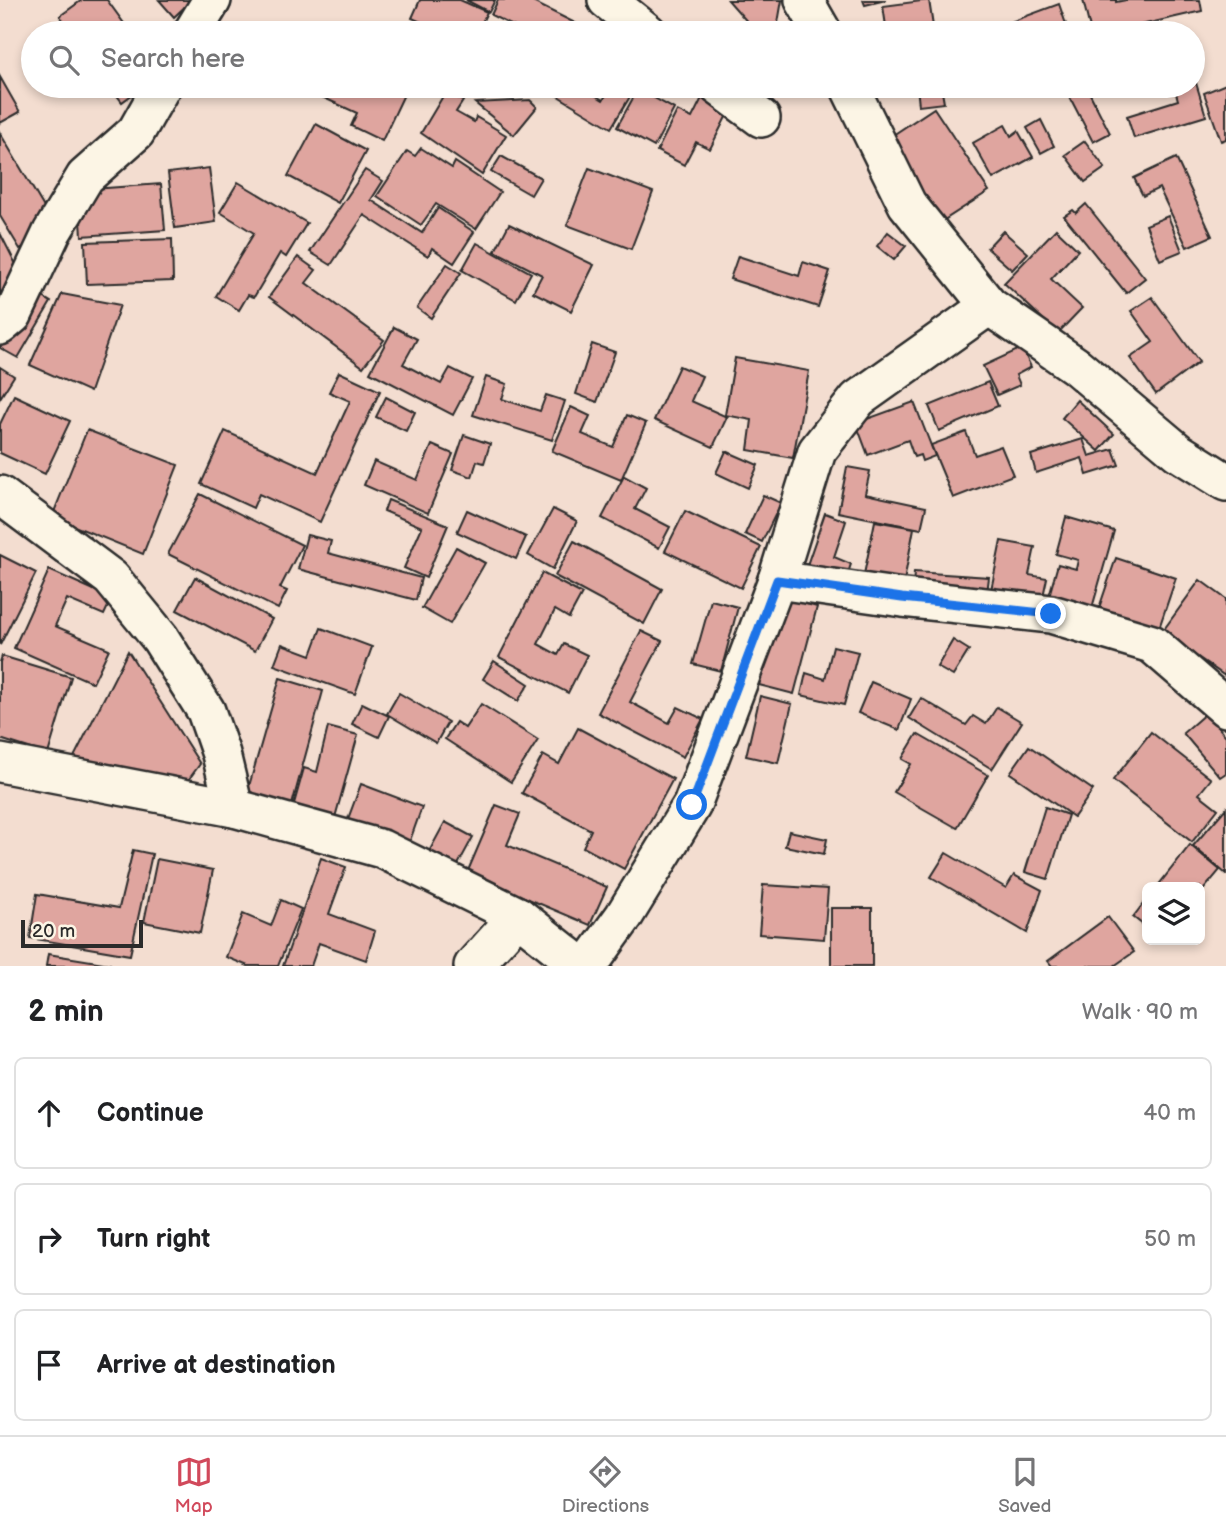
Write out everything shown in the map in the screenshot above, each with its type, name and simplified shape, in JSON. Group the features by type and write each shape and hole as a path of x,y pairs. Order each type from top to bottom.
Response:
{"street":[{"path":"199,21 212,0"},
{"path":"607,0 633,21"},
{"path":"804,0 816,21"},
{"path":"0,326 13,315 52,232 85,177 136,132 155,98"},
{"path":"734,98 761,118"},
{"path":"855,98 907,204 989,306 1076,366 1178,452 1226,482"},
{"path":"588,966 624,916 692,805 777,580 817,451 858,399 989,306"},
{"path":"0,495 111,579 160,638 206,711 221,754 234,808"},
{"path":"777,580 902,598 1051,614 1152,644 1226,708"},
{"path":"0,764 234,808 382,849 518,916 580,966"},
{"path":"474,966 518,916"}],"building":[{"path":"82,0 107,0 122,21 64,21 60,16"},
{"path":"159,0 192,0 174,17"},
{"path":"420,0 460,0 487,12 483,21 419,21 412,18"},
{"path":"466,0 495,0 489,12"},
{"path":"498,0 529,0 571,21 503,21 491,15"},
{"path":"728,0 782,0 778,21 746,21"},
{"path":"863,0 886,0 865,5"},
{"path":"929,0 932,21 885,21 883,6"},
{"path":"1083,0 1200,0 1202,11 1158,21 1088,21"},
{"path":"1059,4 1065,21 1013,21"},
{"path":"0,77 20,112 0,123"},
{"path":"1226,84 1226,139 1221,141 1205,96 1205,93"},
{"path":"324,98 402,98 382,141 351,126 357,113"},
{"path":"442,98 458,98 463,101 456,112 474,122 476,117 506,135 482,175 421,133"},
{"path":"561,98 629,98 611,128"},
{"path":"633,98 654,98 674,109 654,147 617,127"},
{"path":"702,98 730,109 710,149 696,142 684,165 657,151 677,111 692,118"},
{"path":"918,98 943,98 944,103 919,106"},
{"path":"1070,98 1092,98 1110,133 1093,142"},
{"path":"1201,98 1206,116 1134,138 1127,116 1178,100"},
{"path":"530,100 537,107 514,135 475,103"},
{"path":"934,108 989,191 941,222 887,139"},
{"path":"1041,120 1054,146 1041,153 1027,128"},
{"path":"316,124 366,151 338,203 288,176"},
{"path":"1005,125 1011,136 1018,131 1033,157 993,179 973,143"},
{"path":"0,133 49,216 33,226 40,238 20,249 0,216"},
{"path":"1085,141 1105,168 1085,182 1065,155"},
{"path":"421,148 452,168 455,162 500,192 476,229 436,204 421,225 377,196 407,151 415,156"},
{"path":"501,156 541,178 531,195 491,172"},
{"path":"1176,158 1212,236 1187,247 1159,188 1143,196 1134,178"},
{"path":"209,168 216,222 175,228 168,173"},
{"path":"589,168 653,192 631,249 567,225"},
{"path":"365,170 383,181 371,200 422,233 438,208 474,232 454,263 432,248 428,256 364,215 331,265 310,252"},
{"path":"238,182 307,223 286,257 280,253 254,297 248,295 239,310 216,296 254,233 220,212"},
{"path":"161,184 165,230 82,236 79,190"},
{"path":"1086,204 1145,278 1126,293 1064,216 1073,210 1076,213"},
{"path":"1168,216 1182,251 1160,260 1146,225"},
{"path":"509,224 594,265 571,311 533,292 542,275 495,251"},
{"path":"1056,229 1078,250 1051,279 1082,308 1058,333 1004,283"},
{"path":"1003,231 1028,253 1012,270 987,248"},
{"path":"888,232 906,246 894,260 877,246"},
{"path":"0,233 26,284 0,297"},
{"path":"172,239 173,281 87,284 85,242"},
{"path":"477,243 531,273 516,300 462,270"},
{"path":"738,256 799,276 803,262 830,271 818,307 730,279"},
{"path":"298,257 316,270 306,283 384,340 363,367 269,297"},
{"path":"447,264 461,273 431,318 417,308"},
{"path":"31,290 51,302 18,358 0,348 0,342"},
{"path":"62,294 120,305 90,392 30,365"},
{"path":"1152,297 1199,362 1156,394 1130,358 1153,342 1131,311"},
{"path":"394,327 417,339 403,364 441,384 450,368 472,379 453,415 370,372"},
{"path":"592,344 615,352 597,402 576,394"},
{"path":"1022,348 1031,367 1016,375 1020,385 997,395 983,366"},
{"path":"735,358 809,371 793,458 748,450 752,420 725,415"},
{"path":"679,366 702,376 691,401 727,417 713,447 654,420"},
{"path":"0,367 14,376 0,398"},
{"path":"339,372 380,391 320,522 259,494 253,508 201,484 225,431 317,473 350,401 329,392"},
{"path":"486,377 507,384 502,399 540,411 546,395 565,401 552,440 473,415"},
{"path":"988,382 998,406 939,431 929,406"},
{"path":"14,395 70,421 45,474 0,453 0,424"},
{"path":"386,397 415,412 406,431 376,417"},
{"path":"1077,400 1114,434 1099,451 1062,418"},
{"path":"914,402 935,456 922,461 920,455 914,457 908,440 868,455 856,423"},
{"path":"571,407 590,416 582,434 613,447 627,415 646,423 621,480 552,451"},
{"path":"87,430 178,465 143,554 52,517"},
{"path":"966,432 975,455 1001,446 1013,475 953,498 931,445"},
{"path":"464,435 490,444 484,463 477,461 472,477 452,470"},
{"path":"1083,439 1089,456 1113,449 1119,465 1087,475 1082,458 1036,473 1031,455"},
{"path":"432,445 453,454 428,513 364,485 374,461 417,480"},
{"path":"726,451 758,465 748,488 716,473"},
{"path":"847,467 870,471 865,494 926,507 921,529 838,512"},
{"path":"624,476 646,488 635,509 670,527 659,548 602,518"},
{"path":"200,494 302,545 280,588 287,591 278,609 168,554"},
{"path":"763,495 781,503 762,542 745,534"},
{"path":"388,500 448,525 426,578 404,568 422,527 384,511"},
{"path":"553,509 577,521 553,569 528,555"},
{"path":"467,510 526,537 516,559 457,532"},
{"path":"685,511 761,547 741,588 665,551"},
{"path":"825,513 846,521 834,557 851,564 845,582 806,568"},
{"path":"1066,517 1114,531 1092,608 1049,596 1058,564 1076,569 1078,560 1056,554"},
{"path":"875,521 914,528 902,592 862,584"},
{"path":"307,535 331,541 328,553 421,578 416,600 298,569"},
{"path":"574,541 662,589 644,624 555,576"},
{"path":"1001,541 1035,547 1029,575 1047,578 1042,601 991,590"},
{"path":"456,547 485,563 450,624 422,608"},
{"path":"0,555 36,573 0,645"},
{"path":"1116,558 1176,578 1158,631 1098,611"},
{"path":"49,570 112,598 104,615 67,599 55,626 109,649 93,683 14,648"},
{"path":"914,572 989,577 987,593 913,588"},
{"path":"542,573 582,594 569,618 555,610 538,644 558,655 564,644 587,655 568,693 499,657"},
{"path":"195,577 272,619 255,651 177,610"},
{"path":"1200,580 1226,599 1225,676 1162,632"},
{"path":"782,597 817,607 794,694 759,685"},
{"path":"711,600 738,607 721,671 693,664"},
{"path":"321,628 372,647 355,694 274,665 282,644 311,655"},
{"path":"641,631 662,641 630,702 669,723 678,707 703,719 683,757 598,713"},
{"path":"953,640 969,650 953,676 937,667"},
{"path":"833,646 858,652 844,705 801,695 806,673 825,679"},
{"path":"128,651 200,764 181,790 72,761"},
{"path":"2,656 71,677 48,754 0,739"},
{"path":"494,661 529,684 518,701 483,679"},
{"path":"280,678 323,691 290,812 245,800"},
{"path":"871,682 911,699 899,730 858,713"},
{"path":"399,693 448,722 436,743 387,714"},
{"path":"760,696 792,704 778,763 746,756"},
{"path":"921,698 966,725 973,716 986,724 997,707 1022,722 992,769 909,718"},
{"path":"362,703 389,716 379,737 352,724"},
{"path":"481,704 538,740 511,782 445,739 456,722 465,728"},
{"path":"1206,713 1226,736 1226,773 1220,777 1183,733"},
{"path":"328,727 358,735 334,821 292,811 304,768 317,772"},
{"path":"578,728 673,779 624,869 583,847 591,830 522,793 543,755 559,764"},
{"path":"1151,732 1211,779 1199,794 1218,809 1192,842 1113,780"},
{"path":"917,734 988,775 957,828 894,792 911,764 902,759"},
{"path":"1029,746 1093,790 1074,817 1010,773"},
{"path":"361,784 422,807 407,849 345,827"},
{"path":"496,805 520,814 507,845 607,887 590,925 467,873"},
{"path":"1045,807 1068,815 1048,879 1025,872"},
{"path":"1226,808 1226,874 1193,846"},
{"path":"445,822 473,837 453,874 425,859"},
{"path":"789,831 827,839 824,854 785,846"},
{"path":"1190,845 1220,870 1205,888 1205,882 1161,882"},
{"path":"133,850 152,854 130,955 30,938 37,894 119,908"},
{"path":"946,853 1006,888 1014,875 1042,890 1027,933 931,877"},
{"path":"321,858 346,867 329,914 375,931 366,960 319,943 311,966 283,966"},
{"path":"157,859 213,870 200,933 144,922"},
{"path":"763,885 828,889 824,939 759,934"},
{"path":"281,900 301,909 278,966 248,966 226,957 243,914 271,926"},
{"path":"1142,905 1142,924 1133,917"},
{"path":"831,908 872,908 872,966 831,966"},
{"path":"1108,917 1134,952 1114,966 1052,966 1048,961"},
{"path":"48,954 110,964 110,966 46,966"}],"route":[{"path":"692,805 777,580 902,598 1051,614"}]}
